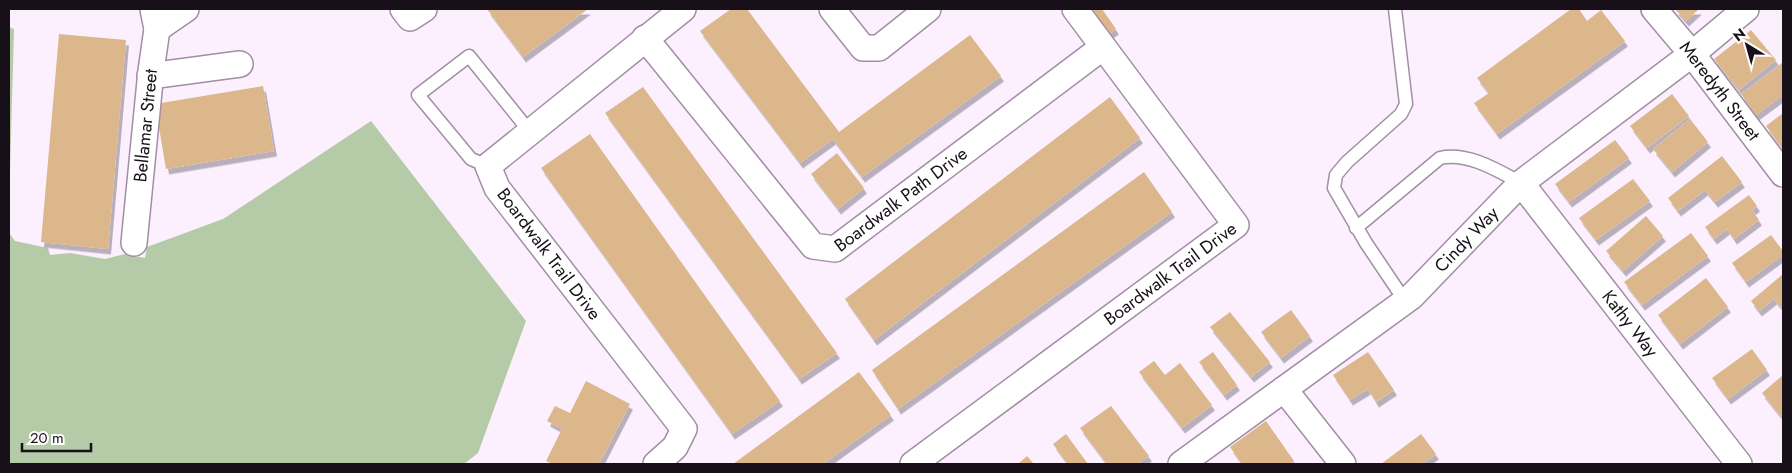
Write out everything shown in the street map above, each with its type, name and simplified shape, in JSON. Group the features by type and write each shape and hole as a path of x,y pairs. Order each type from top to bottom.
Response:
{"street":[{"path":"155,19 186,9"},
{"path":"403,9 410,18 424,9"},
{"path":"488,166 682,9"},
{"path":"832,9 863,48 879,48 928,9"},
{"name":"Boardwalk Trail Drive","path":"913,464 1236,225 1075,9"},
{"name":"Meredyth Street","path":"1654,9 1692,54 1783,174"},
{"name":"Cindy Way","path":"1181,464 1405,301 1521,183 1692,54 1746,9"},
{"name":"Bellamar Street","path":"134,243 155,19"},
{"name":"Boardwalk Path Drive","path":"645,38 813,246 835,249 1103,47"},
{"path":"150,76 240,64"},
{"name":"Boardwalk Trail Drive","path":"488,166 497,188 684,430 675,447 656,464"},
{"name":"Kathy Way","path":"1521,183 1739,464"},
{"path":"1284,389 1343,464"}],"lane":[{"path":"1396,9 1406,104 1401,114 1347,162 1336,175 1334,188 1356,228 1405,301"},
{"path":"488,166 471,160 418,94 469,56 530,132"},
{"path":"1356,228 1440,158 1450,156 1487,165 1521,183"}],"green space":[{"path":"9,27 14,29 9,208"},
{"path":"371,121 526,321 478,453 464,464 9,464 9,233 15,241 48,248 50,255 70,253 105,259 125,254 145,258 147,247 223,219"}],"building":[{"path":"487,9 588,9 523,57"},
{"path":"731,9 747,9 839,132 970,35 1001,76 862,177 833,139 800,163 700,31"},
{"path":"1082,9 1102,9 1116,29 1103,38"},
{"path":"1571,9 1579,9 1587,21 1601,10 1625,41 1497,134 1474,103 1489,93 1477,78"},
{"path":"1675,9 1699,9 1686,21"},
{"path":"1751,30 1776,60 1739,90 1714,59"},
{"path":"59,34 126,40 108,249 41,242"},
{"path":"1782,63 1783,95 1756,115 1741,94"},
{"path":"263,86 274,151 166,169 155,104"},
{"path":"643,87 837,353 799,379 605,113"},
{"path":"1672,94 1689,116 1647,148 1630,126"},
{"path":"1110,97 1140,138 874,340 845,299"},
{"path":"1783,113 1783,149 1766,126"},
{"path":"1690,119 1708,142 1672,172 1653,149"},
{"path":"590,134 780,401 732,434 541,168"},
{"path":"1615,140 1629,158 1569,202 1555,184"},
{"path":"837,153 864,188 838,209 811,174"},
{"path":"1722,156 1742,182 1715,202 1705,190 1678,211 1668,198"},
{"path":"1144,172 1172,212 898,409 872,370"},
{"path":"1633,179 1650,201 1596,240 1579,218"},
{"path":"1749,195 1757,206 1752,210 1759,220 1734,239 1727,229 1714,239 1705,227"},
{"path":"1646,216 1663,236 1623,271 1606,251"},
{"path":"1691,233 1708,256 1642,305 1624,282"},
{"path":"1771,235 1783,251 1783,255 1746,282 1732,263"},
{"path":"1783,274 1783,309 1774,299 1759,311 1751,301"},
{"path":"1706,278 1728,307 1680,344 1658,315"},
{"path":"1291,310 1310,336 1281,358 1261,332"},
{"path":"1230,312 1270,362 1251,377 1210,327"},
{"path":"1752,349 1767,370 1728,399 1712,378"},
{"path":"1213,352 1237,385 1224,395 1199,362"},
{"path":"1368,352 1394,390 1376,402 1368,389 1350,400 1333,375"},
{"path":"1154,361 1165,375 1180,363 1212,405 1182,428 1139,372"},
{"path":"859,372 891,415 823,464 733,464"},
{"path":"1783,375 1783,419 1762,393"},
{"path":"586,381 630,404 599,464 553,464 546,461 562,429 547,421 555,406 570,413"},
{"path":"1111,406 1149,456 1137,464 1107,464 1080,428"},
{"path":"1266,421 1294,461 1290,464 1242,464 1230,447"},
{"path":"1066,434 1088,464 1068,464 1053,444"},
{"path":"1421,434 1436,454 1422,464 1381,464"},
{"path":"1027,456 1034,464 1018,464"}]}
